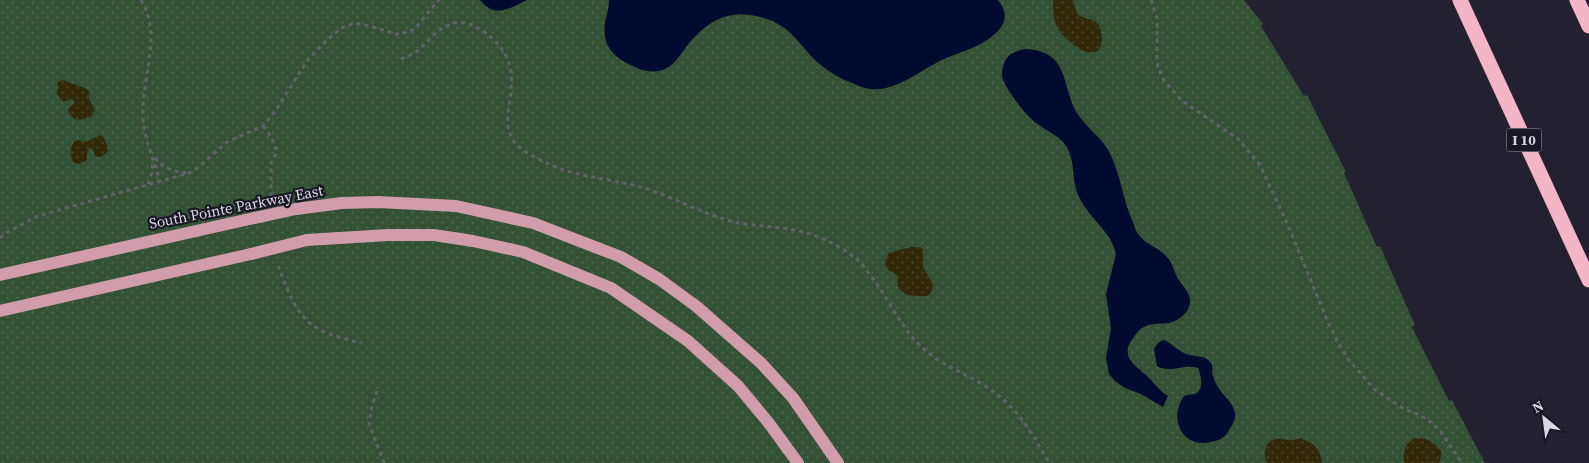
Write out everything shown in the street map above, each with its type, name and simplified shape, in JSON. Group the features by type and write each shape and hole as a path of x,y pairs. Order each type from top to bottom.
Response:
{"highway":[{"name":"I 10","path":"1460,0 1589,280"},
{"path":"1577,0 1589,26"}],"main road":[{"name":"South Pointe Parkway East","path":"0,275 296,209 342,203 378,202 456,206 533,223 621,256 659,279 696,306 761,363 793,398 838,463"},
{"path":"0,311 307,240 388,235 434,235 472,241 523,252 611,288 688,341 738,386 768,422 798,463"}],"path":[{"path":"141,0 149,18 151,32 143,100 143,119 160,181"},
{"path":"0,238 38,216 189,173 199,167 227,142 263,126 276,110 307,61 341,28 355,24 370,26 396,34 410,32 439,0"},
{"path":"1151,0 1158,18 1157,62 1164,80 1181,100 1238,139 1260,165 1288,225 1327,320 1348,359 1374,389 1404,409 1420,415 1432,423 1441,432 1462,463"},
{"path":"401,59 412,54 446,26 457,22 469,24 494,40 505,53 512,78 508,123 510,134 516,144 531,155 554,166 642,188 723,219 739,223 790,229 829,241 857,259 908,330 927,352 982,384 1012,406 1020,415 1049,463"},
{"path":"153,156 165,168 189,173"},
{"path":"148,184 152,172 153,156"},
{"path":"377,391 369,424 384,463"}],"green space":[{"path":"0,0 1244,0 1263,24 1261,26 1304,96 1307,95 1346,172 1344,173 1377,247 1380,246 1415,325 1412,327 1449,401 1452,400 1485,463 0,463"}],"sand":[{"path":"1053,0 1073,0 1077,14 1098,24 1102,35 1100,48 1095,52 1081,50 1066,39 1056,24"},
{"path":"62,80 89,91 89,99 95,110 92,116 77,119 72,116 68,109 75,102 72,99 63,102 57,94 58,82"},
{"path":"100,135 107,144 108,151 102,156 97,157 92,148 89,148 87,160 80,164 73,162 71,150 75,141 86,142"},
{"path":"911,247 920,247 923,250 923,267 933,284 931,293 927,296 903,293 898,287 897,275 887,269 885,264 889,253"},
{"path":"1300,438 1316,447 1323,463 1267,463 1265,452 1269,442 1276,439 1290,440"},
{"path":"1414,438 1427,439 1437,446 1442,453 1439,463 1404,463 1405,449"}],"water":[{"path":"480,0 527,0 509,9 497,10 491,9"},
{"path":"609,0 998,0 1005,17 998,31 982,43 942,60 898,84 880,89 870,89 844,80 825,69 792,34 775,22 740,14 722,18 706,27 669,67 655,71 642,70 620,59 610,50 607,44 605,22"},
{"path":"1025,49 1039,51 1050,56 1057,63 1062,71 1077,113 1104,144 1111,156 1137,232 1144,241 1169,259 1177,277 1188,294 1190,304 1184,315 1173,322 1151,324 1142,328 1129,344 1128,355 1133,364 1168,396 1163,407 1141,394 1125,388 1109,374 1106,358 1111,328 1106,294 1116,254 1110,238 1088,212 1079,197 1071,158 1066,146 1061,139 1026,114 1004,82 1002,71 1006,59 1008,56"},
{"path":"1163,340 1186,354 1203,357 1211,363 1215,382 1235,412 1233,424 1222,438 1201,443 1192,441 1181,430 1177,413 1179,405 1184,396 1196,394 1201,388 1201,377 1198,368 1167,369 1157,366 1154,349"}]}
